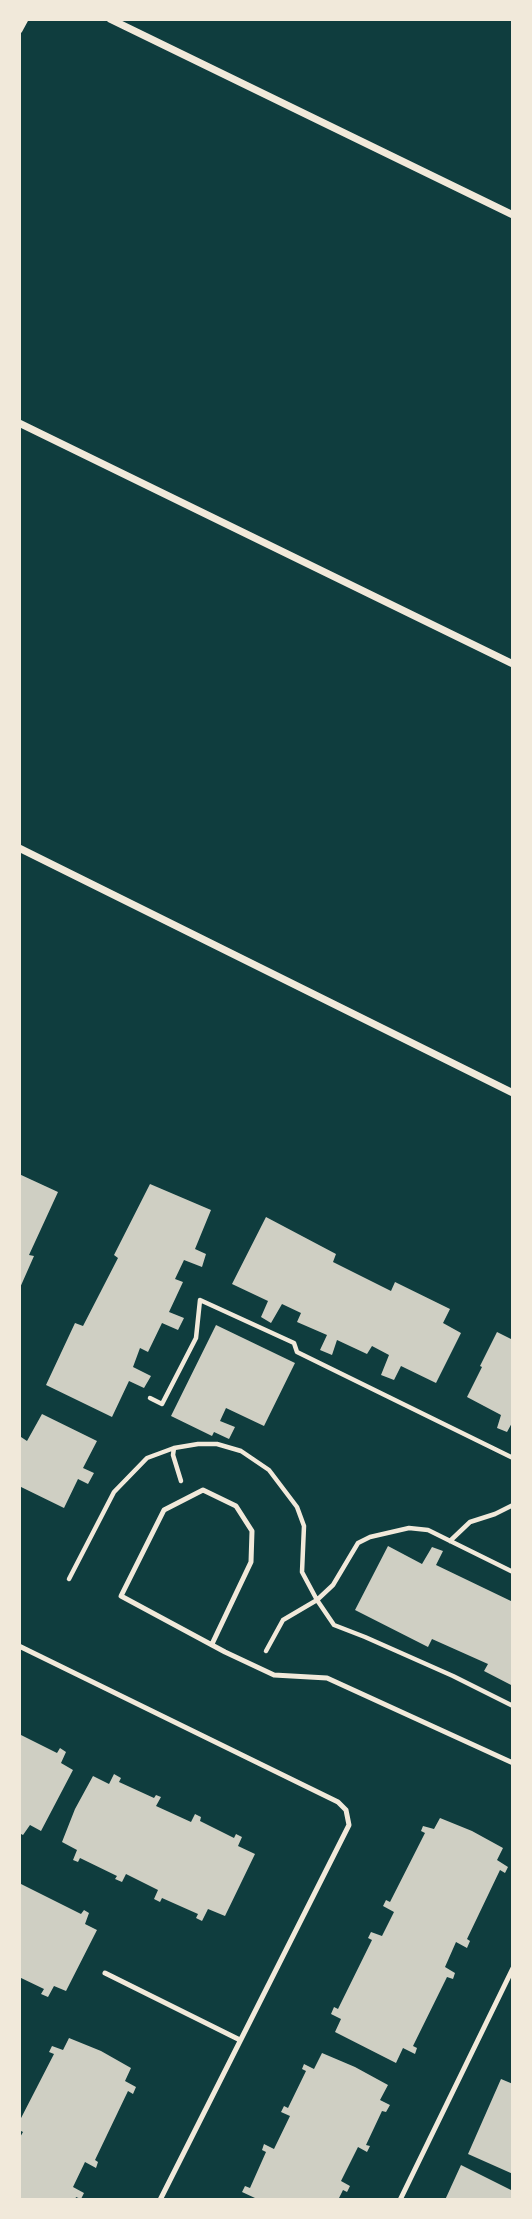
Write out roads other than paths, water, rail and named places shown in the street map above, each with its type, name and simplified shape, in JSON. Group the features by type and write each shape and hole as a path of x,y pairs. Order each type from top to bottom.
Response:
{"street":[{"path":"19,30 25,19"},
{"path":"110,19 513,215"},
{"path":"19,423 513,664"},
{"path":"19,848 513,1093"}],"lane":[{"path":"212,1644 251,1562 252,1531 236,1506 203,1490 164,1510 121,1597 212,1644 259,1668 274,1675 327,1678 513,1763"},
{"path":"19,1646 338,1802 346,1811 349,1825 160,2200"},
{"path":"400,2200 513,1968"},
{"path":"105,1973 240,2040"}]}
